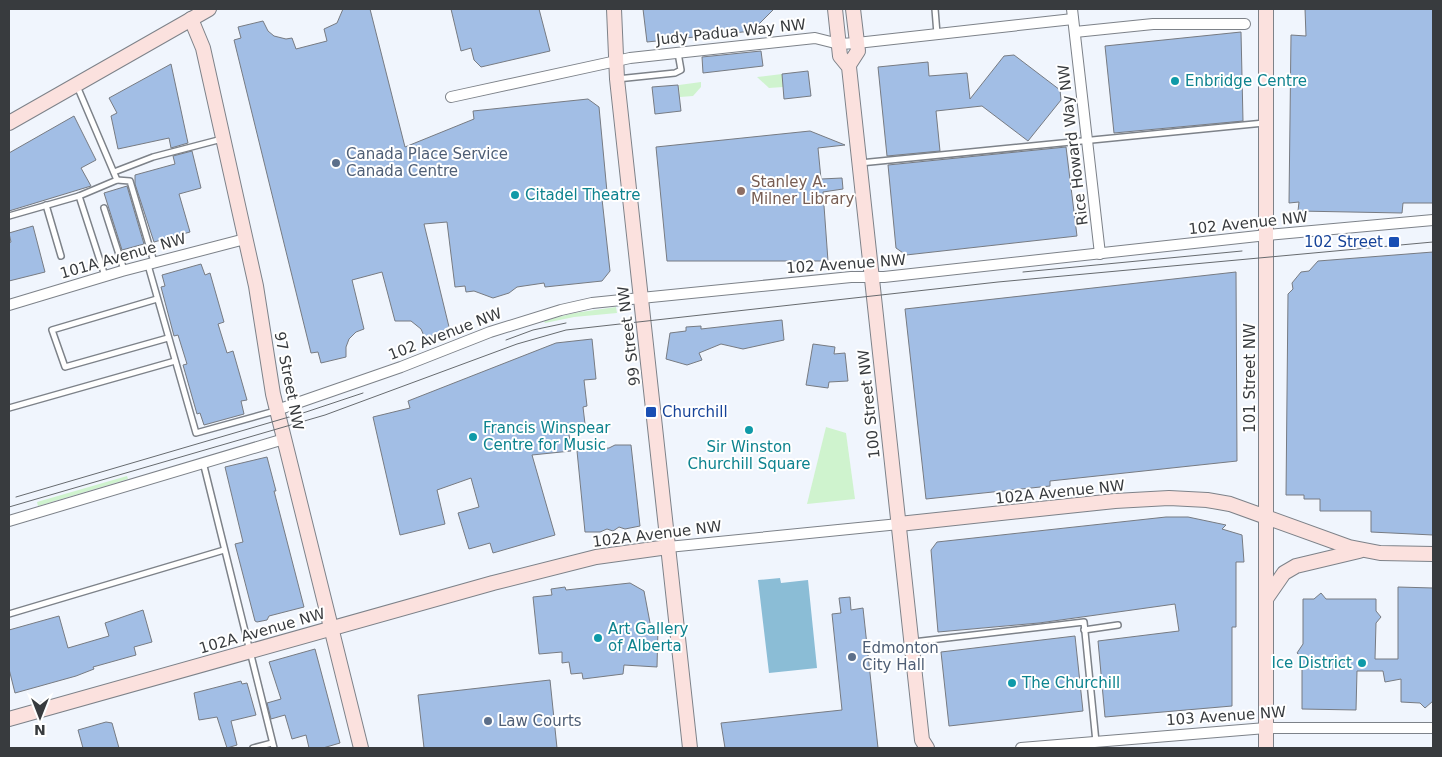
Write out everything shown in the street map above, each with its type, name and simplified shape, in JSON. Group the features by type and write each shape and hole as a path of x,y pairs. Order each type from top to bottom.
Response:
{"main road":[{"path":"9,123 209,9"},
{"name":"99 Street NW","path":"614,9 617,79 690,748"},
{"name":"100 Street NW","path":"834,9 848,44 858,51 849,65 922,746"},
{"name":"100 Street NW","path":"848,44 853,9"},
{"name":"101 Street NW","path":"1266,9 1266,748"},
{"name":"97 Street NW","path":"191,19 203,48 256,286 267,363 361,748"},
{"name":"102A Avenue NW","path":"899,524 1115,501 1169,498 1218,502 1266,516"},
{"path":"1266,516 1364,550 1395,554 1433,554"},
{"name":"102A Avenue NW","path":"9,719 576,561 621,552 668,547"},
{"path":"1266,599 1284,573 1296,566 1364,550"}],"street":[{"name":"Rice Howard Way NW","path":"848,44 938,34 1073,14 1100,254"},
{"path":"1075,32 1153,24 1245,24"},
{"name":"Judy Padua Way NW","path":"451,97 616,61 678,52 815,38 848,44"},
{"name":"102 Avenue NW","path":"278,410 546,314 592,304 851,276 872,277 1267,235 1433,220"},
{"name":"101A Avenue NW","path":"9,305 104,276 245,239"},
{"path":"9,521 284,438"},
{"name":"102A Avenue NW","path":"668,547 899,524"},
{"name":"103 Avenue NW","path":"1021,748 1266,728 1433,728"}],"lane":[{"path":"935,9 938,34"},
{"path":"617,79 675,73 681,70 678,52"},
{"path":"76,84 117,180"},
{"path":"860,163 1267,123"},
{"path":"114,172 153,157 223,139"},
{"path":"9,216 79,196 117,180 130,181 151,264 157,299 196,433 278,410"},
{"path":"79,196 104,276"},
{"path":"46,205 62,256"},
{"path":"104,208 124,271"},
{"path":"157,299 52,330 65,367 168,338"},
{"path":"9,408 175,361"},
{"path":"203,461 273,745 253,748"},
{"path":"9,614 224,550"},
{"path":"911,642 1084,622 1096,742"},
{"path":"1084,630 1118,626"}],"green space":[{"path":"782,74 783,87 769,88 757,77"},
{"path":"701,82 701,87 693,96 680,97 679,85"},
{"path":"616,307 617,313 574,317 545,323 544,321 574,313"},
{"path":"826,427 846,433 855,499 807,504"},
{"path":"127,476 128,479 38,506 37,502"}],"water":[{"path":"780,578 781,583 808,580 817,668 769,673 758,580"}],"building":[{"path":"343,9 370,9 405,147 474,119 473,111 588,99 599,107 607,192 602,199 610,271 602,281 545,287 544,283 517,287 509,293 493,298 474,291 466,292 465,286 455,287 447,222 424,224 450,331 425,338 421,329 411,321 395,321 382,272 352,280 364,329 356,332 349,339 346,347 346,357 321,363 318,352 311,353 234,40 241,38 238,27 263,21 268,31 274,36 286,39 292,38 296,49 327,41 324,29 337,23"},
{"path":"451,9 539,9 550,51 481,67 474,60 471,48 461,51"},
{"path":"643,9 774,9 752,31 647,42"},
{"path":"1305,9 1433,9 1433,203 1403,203 1402,213 1298,211 1299,202 1289,203 1291,35 1306,36"},
{"name":"Enbridge Centre","path":"1241,32 1243,121 1114,133 1105,46"},
{"path":"761,51 763,66 703,73 702,57"},
{"path":"1014,55 1060,90 1061,100 1028,141 982,106 936,111 940,151 887,156 878,67 928,62 929,76 967,73 970,99 1004,56"},
{"path":"171,64 188,143 171,148 169,138 118,149 111,116 117,113 109,98"},
{"path":"808,71 811,96 784,99 782,74"},
{"path":"678,85 681,111 655,114 652,87"},
{"path":"74,116 96,160 81,168 91,186 9,211 9,153"},
{"name":"Stanley A. Milner Library","path":"810,131 845,145 818,148 821,179 842,178 843,189 823,192 828,261 667,261 656,147"},
{"path":"1066,147 1077,236 906,255 896,248 888,165"},
{"path":"192,151 201,188 179,194 190,232 154,242 135,184 135,175 175,164 173,156"},
{"path":"127,186 144,244 122,250 104,193"},
{"path":"33,226 45,272 9,281 9,243 11,242 9,233"},
{"path":"1433,252 1433,535 1371,532 1371,511 1320,511 1320,499 1304,499 1304,495 1286,495 1288,294 1293,289 1292,283 1301,272 1309,271 1318,261"},
{"path":"201,264 205,275 210,273 224,322 218,324 227,353 233,351 247,400 241,401 244,414 204,425 200,413 197,414 183,365 187,364 178,335 174,336 161,287 165,286 162,275"},
{"path":"1236,272 1237,461 1050,481 1050,486 926,499 905,309"},
{"path":"782,320 784,340 743,349 721,344 699,353 702,360 687,365 666,359 670,333 686,331 686,327 701,326 701,329"},
{"name":"Francis Winspear Centre for Music","path":"592,339 596,379 584,380 587,406 583,407 585,424 568,426 571,451 532,455 555,535 493,553 490,543 469,549 458,513 479,507 471,478 437,490 445,524 400,535 373,417 410,408 408,401 556,343"},
{"path":"813,344 835,347 834,354 845,353 848,381 829,382 828,388 806,385"},
{"path":"615,445 631,445 640,526 625,529 619,527 613,531 607,529 600,532 585,532 577,451 609,448"},
{"path":"267,457 304,607 269,616 267,620 257,622 255,621 235,544 243,542 225,467"},
{"path":"1166,517 1188,517 1226,525 1222,529 1242,535 1244,562 1236,562 1236,627 1232,627 1232,706 1105,717 1098,641 1179,631 1175,604 1039,623 938,632 931,550 937,542"},
{"name":"Art Gallery of Alberta","path":"630,583 644,591 651,628 658,628 657,667 624,665 623,674 583,679 582,673 571,674 569,662 562,663 562,652 539,654 533,597 552,595 551,589 565,587 566,590"},
{"path":"1398,587 1433,588 1433,701 1425,708 1420,703 1401,702 1401,679 1385,682 1383,671 1357,671 1356,710 1302,709 1302,657 1297,653 1303,644 1303,599 1314,599 1321,593 1326,599 1376,599 1376,611 1381,617 1376,623 1375,659 1398,659"},
{"name":"Edmonton City Hall","path":"850,597 851,610 863,608 878,748 725,748 721,723 842,710 832,614 841,613 839,598"},
{"path":"143,610 152,642 134,647 136,655 93,667 94,669 76,676 15,693 9,669 9,630 59,616 68,648 109,636 105,623"},
{"name":"The Churchill","path":"1075,636 1083,711 949,726 941,652"},
{"path":"315,649 340,743 323,748 309,748 306,735 292,739 285,715 271,719 267,703 281,699 269,662"},
{"name":"Law Courts","path":"550,680 557,748 424,748 418,695"},
{"path":"241,681 242,684 247,683 256,715 231,721 237,745 227,748 217,717 199,720 194,693"},
{"path":"106,722 112,723 119,748 83,748 78,730"}],"tram line":[{"path":"9,507 325,415 517,344 566,330 998,282 1433,242"},
{"path":"1023,272 1242,251"},
{"path":"506,340 533,330 566,323"},
{"path":"16,497 306,412 363,393"}],"place":[{"name":"Enbridge Centre","path":"1175,81"},
{"name":"Canada Place Service Canada Centre","path":"336,163"},
{"name":"Stanley A. Milner Library","path":"741,191"},
{"name":"Citadel Theatre","path":"515,195"},
{"name":"102 Street","path":"1394,242"},
{"name":"Churchill","path":"651,412"},
{"name":"Sir Winston Churchill Square","path":"749,430"},
{"name":"Francis Winspear Centre for Music","path":"473,437"},
{"name":"Art Gallery of Alberta","path":"598,638"},
{"name":"Edmonton City Hall","path":"852,657"},
{"name":"Ice District","path":"1362,663"},
{"name":"The Churchill","path":"1012,683"},
{"name":"Law Courts","path":"488,721"}]}
